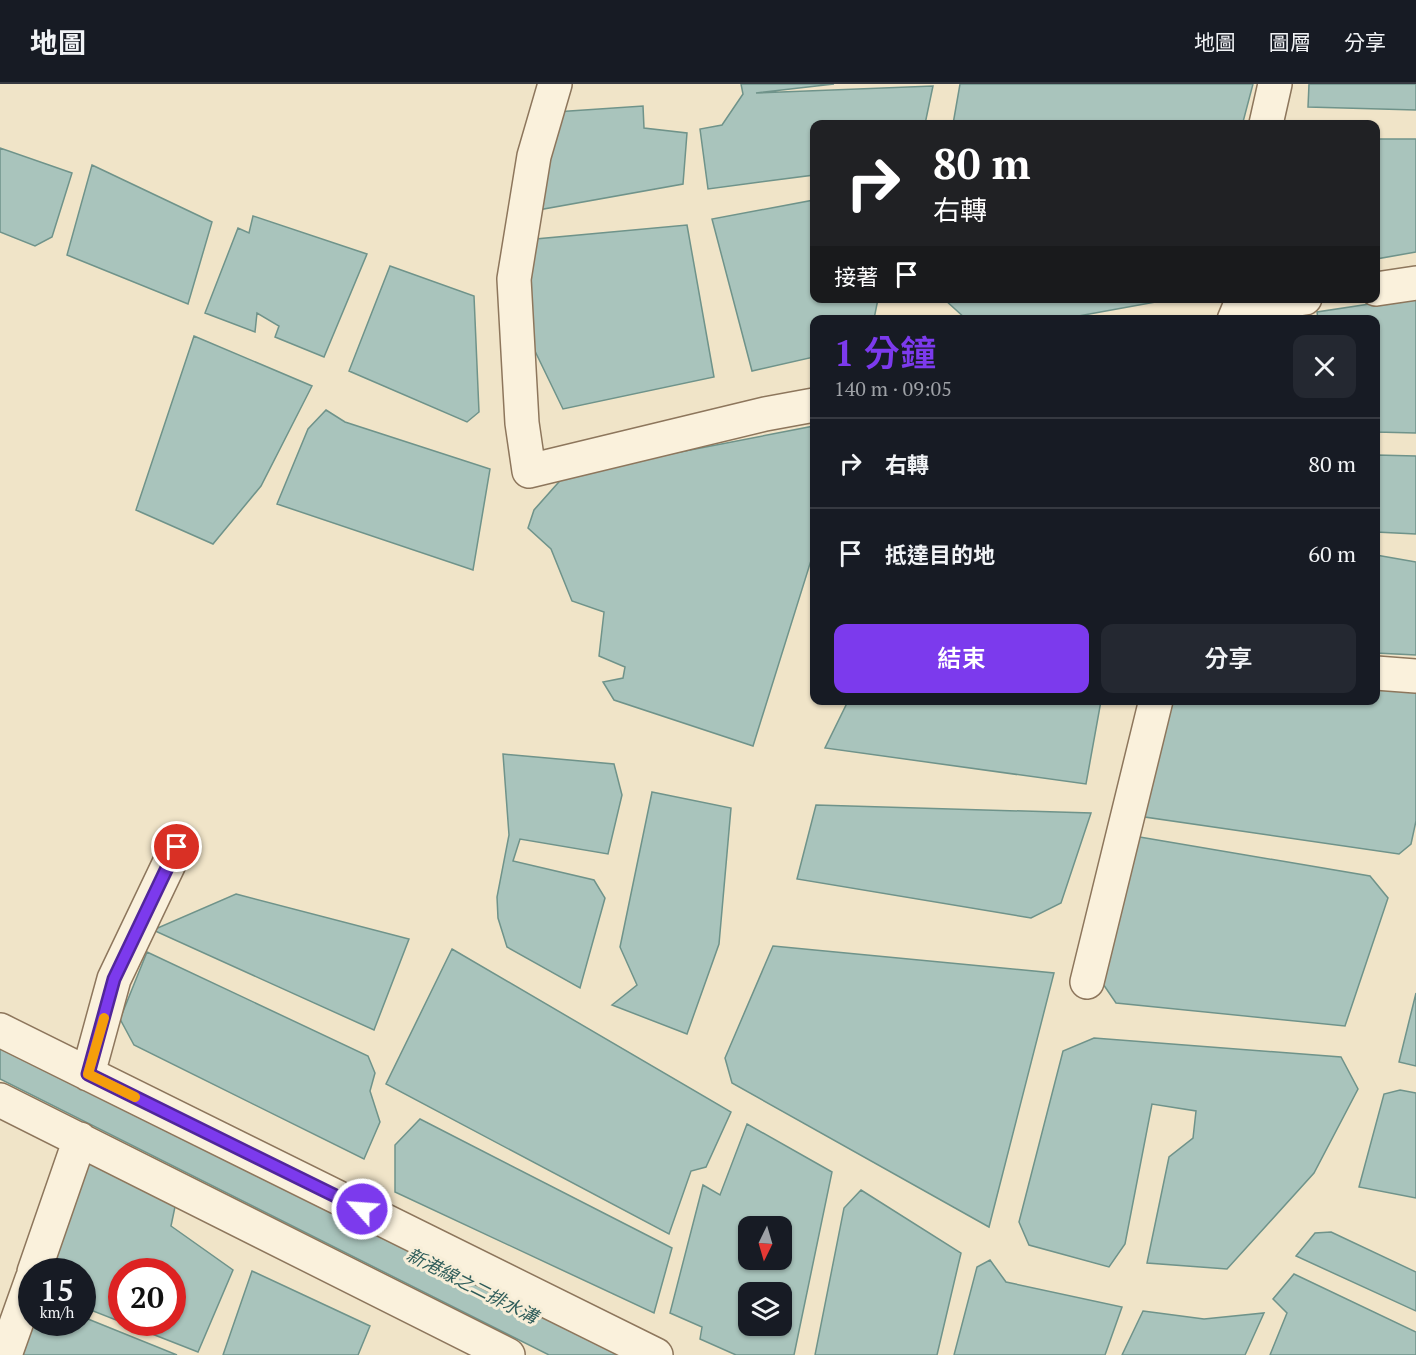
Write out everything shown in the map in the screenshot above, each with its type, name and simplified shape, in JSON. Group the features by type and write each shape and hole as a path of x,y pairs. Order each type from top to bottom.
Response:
{"lane":[{"path":"555,84 534,156 513,279 522,423 529,471 765,414 810,406"},
{"path":"1267,120 1275,84"},
{"path":"1380,288 1416,283"},
{"path":"1235,309 1273,303"},
{"path":"1380,673 1416,676"},
{"path":"1087,982 1155,705"},
{"path":"88,1074 114,979 177,847"},
{"path":"0,1030 656,1355"},
{"path":"0,1100 508,1355"},
{"path":"39,1258 80,1139"},
{"path":"5,1355 18,1318"}],"water":[{"path":"741,84 834,84 756,93 933,86 926,120 810,120 810,176 708,189 700,129 722,125 743,94"},
{"path":"960,84 1253,84 1244,120 954,120"},
{"path":"1309,84 1416,84 1416,110 1308,107"},
{"path":"643,106 644,128 687,133 683,184 538,210 555,112"},
{"path":"1380,139 1416,139 1416,252 1380,258"},
{"path":"0,148 72,173 52,237 35,246 0,232"},
{"path":"92,165 212,222 188,304 67,255"},
{"path":"810,201 810,303 877,303 875,315 810,315 810,358 752,371 712,219"},
{"path":"253,216 367,254 324,357 275,337 279,326 257,313 255,332 205,313 238,228 249,233"},
{"path":"687,225 714,377 563,409 533,347 514,241"},
{"path":"390,266 474,296 479,412 467,422 349,371"},
{"path":"1416,297 1416,433 1380,432 1380,315 1317,315 1317,312"},
{"path":"948,303 1150,303 1084,315 962,315"},
{"path":"194,336 312,386 261,486 213,544 136,510"},
{"path":"326,410 345,422 490,469 473,570 277,504 308,429"},
{"path":"810,427 810,564 753,746 614,700 603,682 623,678 625,667 599,656 604,612 572,601 551,549 528,528 534,510 566,474"},
{"path":"1380,455 1416,456 1416,534 1380,532"},
{"path":"1380,556 1416,562 1416,655 1380,653"},
{"path":"1380,682 1416,686 1416,821 1411,844 1399,854 1138,816 1163,705 1380,705"},
{"path":"846,705 1100,705 1086,784 825,748"},
{"path":"503,754 614,764 622,795 608,854 520,839 513,861 594,880 605,898 580,988 507,947 498,918 497,897 509,835"},
{"path":"652,792 731,808 719,944 687,1034 612,1005 637,985 620,947"},
{"path":"816,805 1091,813 1061,903 1031,918 797,879"},
{"path":"1122,834 1370,876 1388,898 1345,1026 1116,1003 1101,981"},
{"path":"236,894 409,939 374,1030 153,930"},
{"path":"773,946 1054,973 989,1227 732,1083 725,1058"},
{"path":"452,949 731,1112 706,1167 691,1171 669,1234 386,1084"},
{"path":"147,952 368,1056 375,1073 370,1091 380,1122 364,1159 134,1045 120,1019"},
{"path":"1416,993 1416,1066 1399,1062"},
{"path":"1094,1038 1341,1057 1358,1089 1314,1173 1227,1269 1147,1263 1169,1157 1193,1138 1196,1111 1152,1104 1125,1244 1109,1267 1029,1245 1019,1222 1063,1051"},
{"name":"新港線之二排水溝","path":"0,1041 632,1355 549,1355 0,1079"},
{"path":"1400,1090 1416,1093 1416,1198 1359,1187 1384,1094"},
{"path":"420,1119 672,1248 654,1313 395,1192 395,1145"},
{"path":"747,1124 832,1172 794,1355 736,1355 700,1339 702,1327 670,1313 703,1185 720,1195"},
{"path":"84,1157 176,1202 171,1226 233,1270 198,1352 157,1336 186,1336 186,1258 108,1258 108,1317 96,1312 96,1258 43,1258"},
{"path":"861,1190 961,1253 937,1355 815,1355 844,1208"},
{"path":"1331,1232 1416,1272 1416,1311 1296,1256 1315,1233"},
{"path":"990,1260 1006,1282 1122,1307 1105,1355 954,1355 977,1267"},
{"path":"252,1271 370,1326 358,1355 223,1355"},
{"path":"1294,1274 1416,1332 1416,1355 1270,1355 1287,1313 1273,1299"},
{"path":"1143,1311 1204,1319 1264,1313 1245,1355 1122,1355"},
{"path":"96,1322 108,1327 108,1336 130,1336 177,1355 5,1355 21,1336 96,1336"}],"slow traffic":[{"path":"104,1018 88,1074 135,1097"}],"route":[{"path":"177,847 114,979 88,1074 362,1209"}]}
